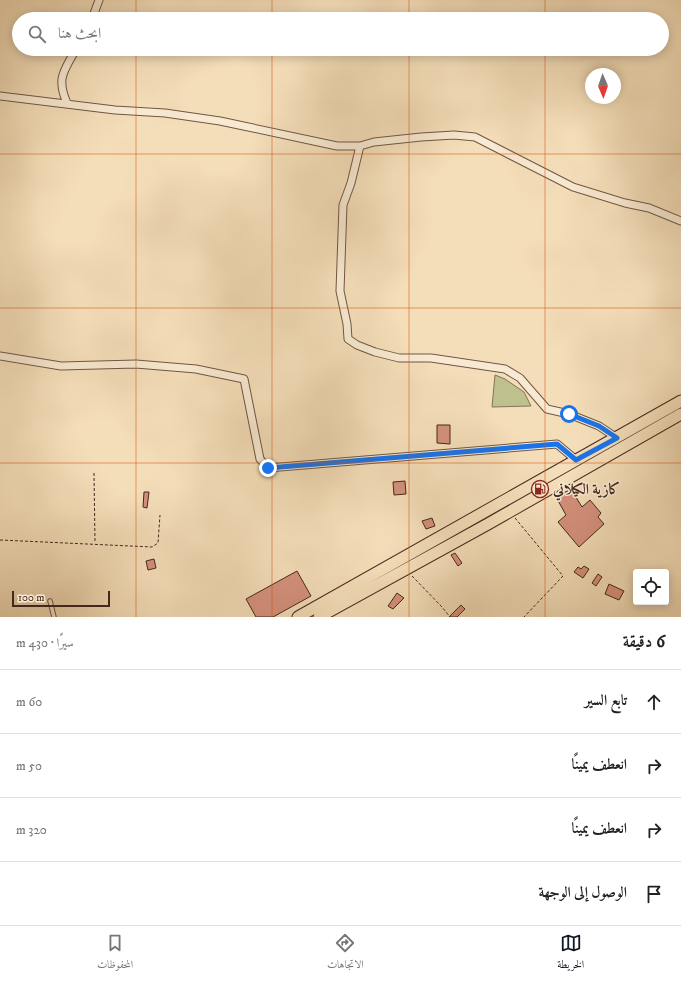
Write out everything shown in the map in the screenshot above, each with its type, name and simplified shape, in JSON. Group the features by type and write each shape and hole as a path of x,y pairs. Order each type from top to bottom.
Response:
{"main road":[{"path":"298,617 681,401"},
{"path":"319,617 510,512 681,414"}],"street":[{"path":"94,12 98,0"},
{"path":"67,103 63,94 60,80 72,56"},
{"path":"0,96 115,110 165,113 212,120 337,146 360,146 374,142 421,137 454,135 475,137 573,186 625,203 649,208 681,221"},
{"path":"360,146 351,183 343,205 340,291 347,324 348,339 357,345 375,352 399,358 431,358 505,369 520,378 547,409 569,414 599,426 617,438"},
{"path":"0,356 61,366 136,364 196,369 244,379 260,459 268,468 557,444 576,460"}],"lane":[{"path":"50,601 54,617"}],"path":[{"path":"94,473 95,544"},
{"path":"510,512 563,576 524,617"},
{"path":"0,540 152,547 158,543 160,514"},
{"path":"408,569 412,577 450,617"}],"green space":[{"path":"495,375 505,379 524,392 531,406 492,407"}],"building":[{"path":"437,425 450,425 450,444 437,443"},
{"path":"405,481 406,494 394,495 393,482"},
{"path":"571,489 582,507 590,500 601,513 598,517 604,524 579,547 558,522 566,515 556,497"},
{"path":"144,492 149,492 147,508 143,507"},
{"path":"432,518 435,526 426,529 422,521"},
{"path":"455,553 462,563 458,566 451,555"},
{"path":"154,559 156,568 148,570 146,561"},
{"path":"584,566 589,569 583,578 574,572 578,567 581,569"},
{"path":"297,571 311,596 273,617 256,617 246,599"},
{"path":"598,574 602,577 596,586 592,583"},
{"path":"609,584 624,591 619,600 605,594"},
{"path":"397,593 404,598 393,609 388,606"},
{"path":"461,605 465,609 457,617 449,617"}],"place":[{"name":"كازية الكيلاني","path":"540,489"}],"route":[{"path":"268,468 557,444 576,460 617,438 599,426 569,414"}]}
